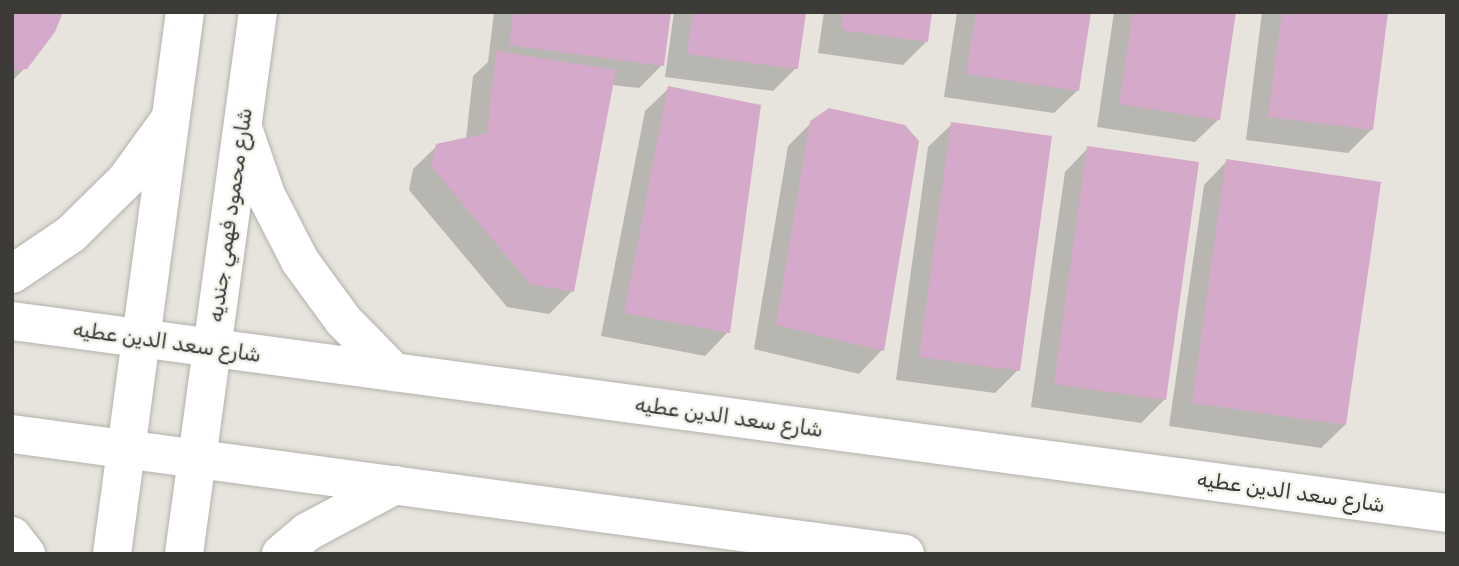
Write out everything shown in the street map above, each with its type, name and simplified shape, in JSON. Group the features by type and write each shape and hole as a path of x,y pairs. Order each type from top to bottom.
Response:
{"street":[{"path":"112,554 185,12"},
{"name":"شارع محمود فهمي جنديه","path":"184,554 258,12"},
{"path":"12,274 71,234 117,189 171,117"},
{"path":"242,125 266,195 300,261 343,320 394,372"},
{"name":"شارع سعد الدين عطيه","path":"12,321 1447,513"},
{"path":"12,434 905,554"},
{"path":"281,554 307,532 395,485"},
{"path":"12,536 26,554"}],"building":[{"path":"12,12 63,12 55,32 27,69 12,71"},
{"path":"513,12 671,12 664,66 509,45"},
{"path":"693,12 806,12 798,69 687,54"},
{"path":"843,12 932,12 928,42 841,30"},
{"path":"976,12 1091,12 1079,91 966,74"},
{"path":"1133,12 1236,12 1220,120 1119,104"},
{"path":"1282,12 1388,12 1373,130 1268,117"},
{"path":"496,51 616,70 574,292 530,284 431,166 436,144 487,133"},
{"path":"668,86 761,105 730,333 624,313"},
{"path":"829,108 905,125 919,141 884,351 776,325 810,121"},
{"path":"951,122 1052,136 1020,371 919,357"},
{"path":"1087,146 1199,162 1166,400 1054,384"},
{"path":"1226,159 1381,182 1346,425 1192,403"}]}
